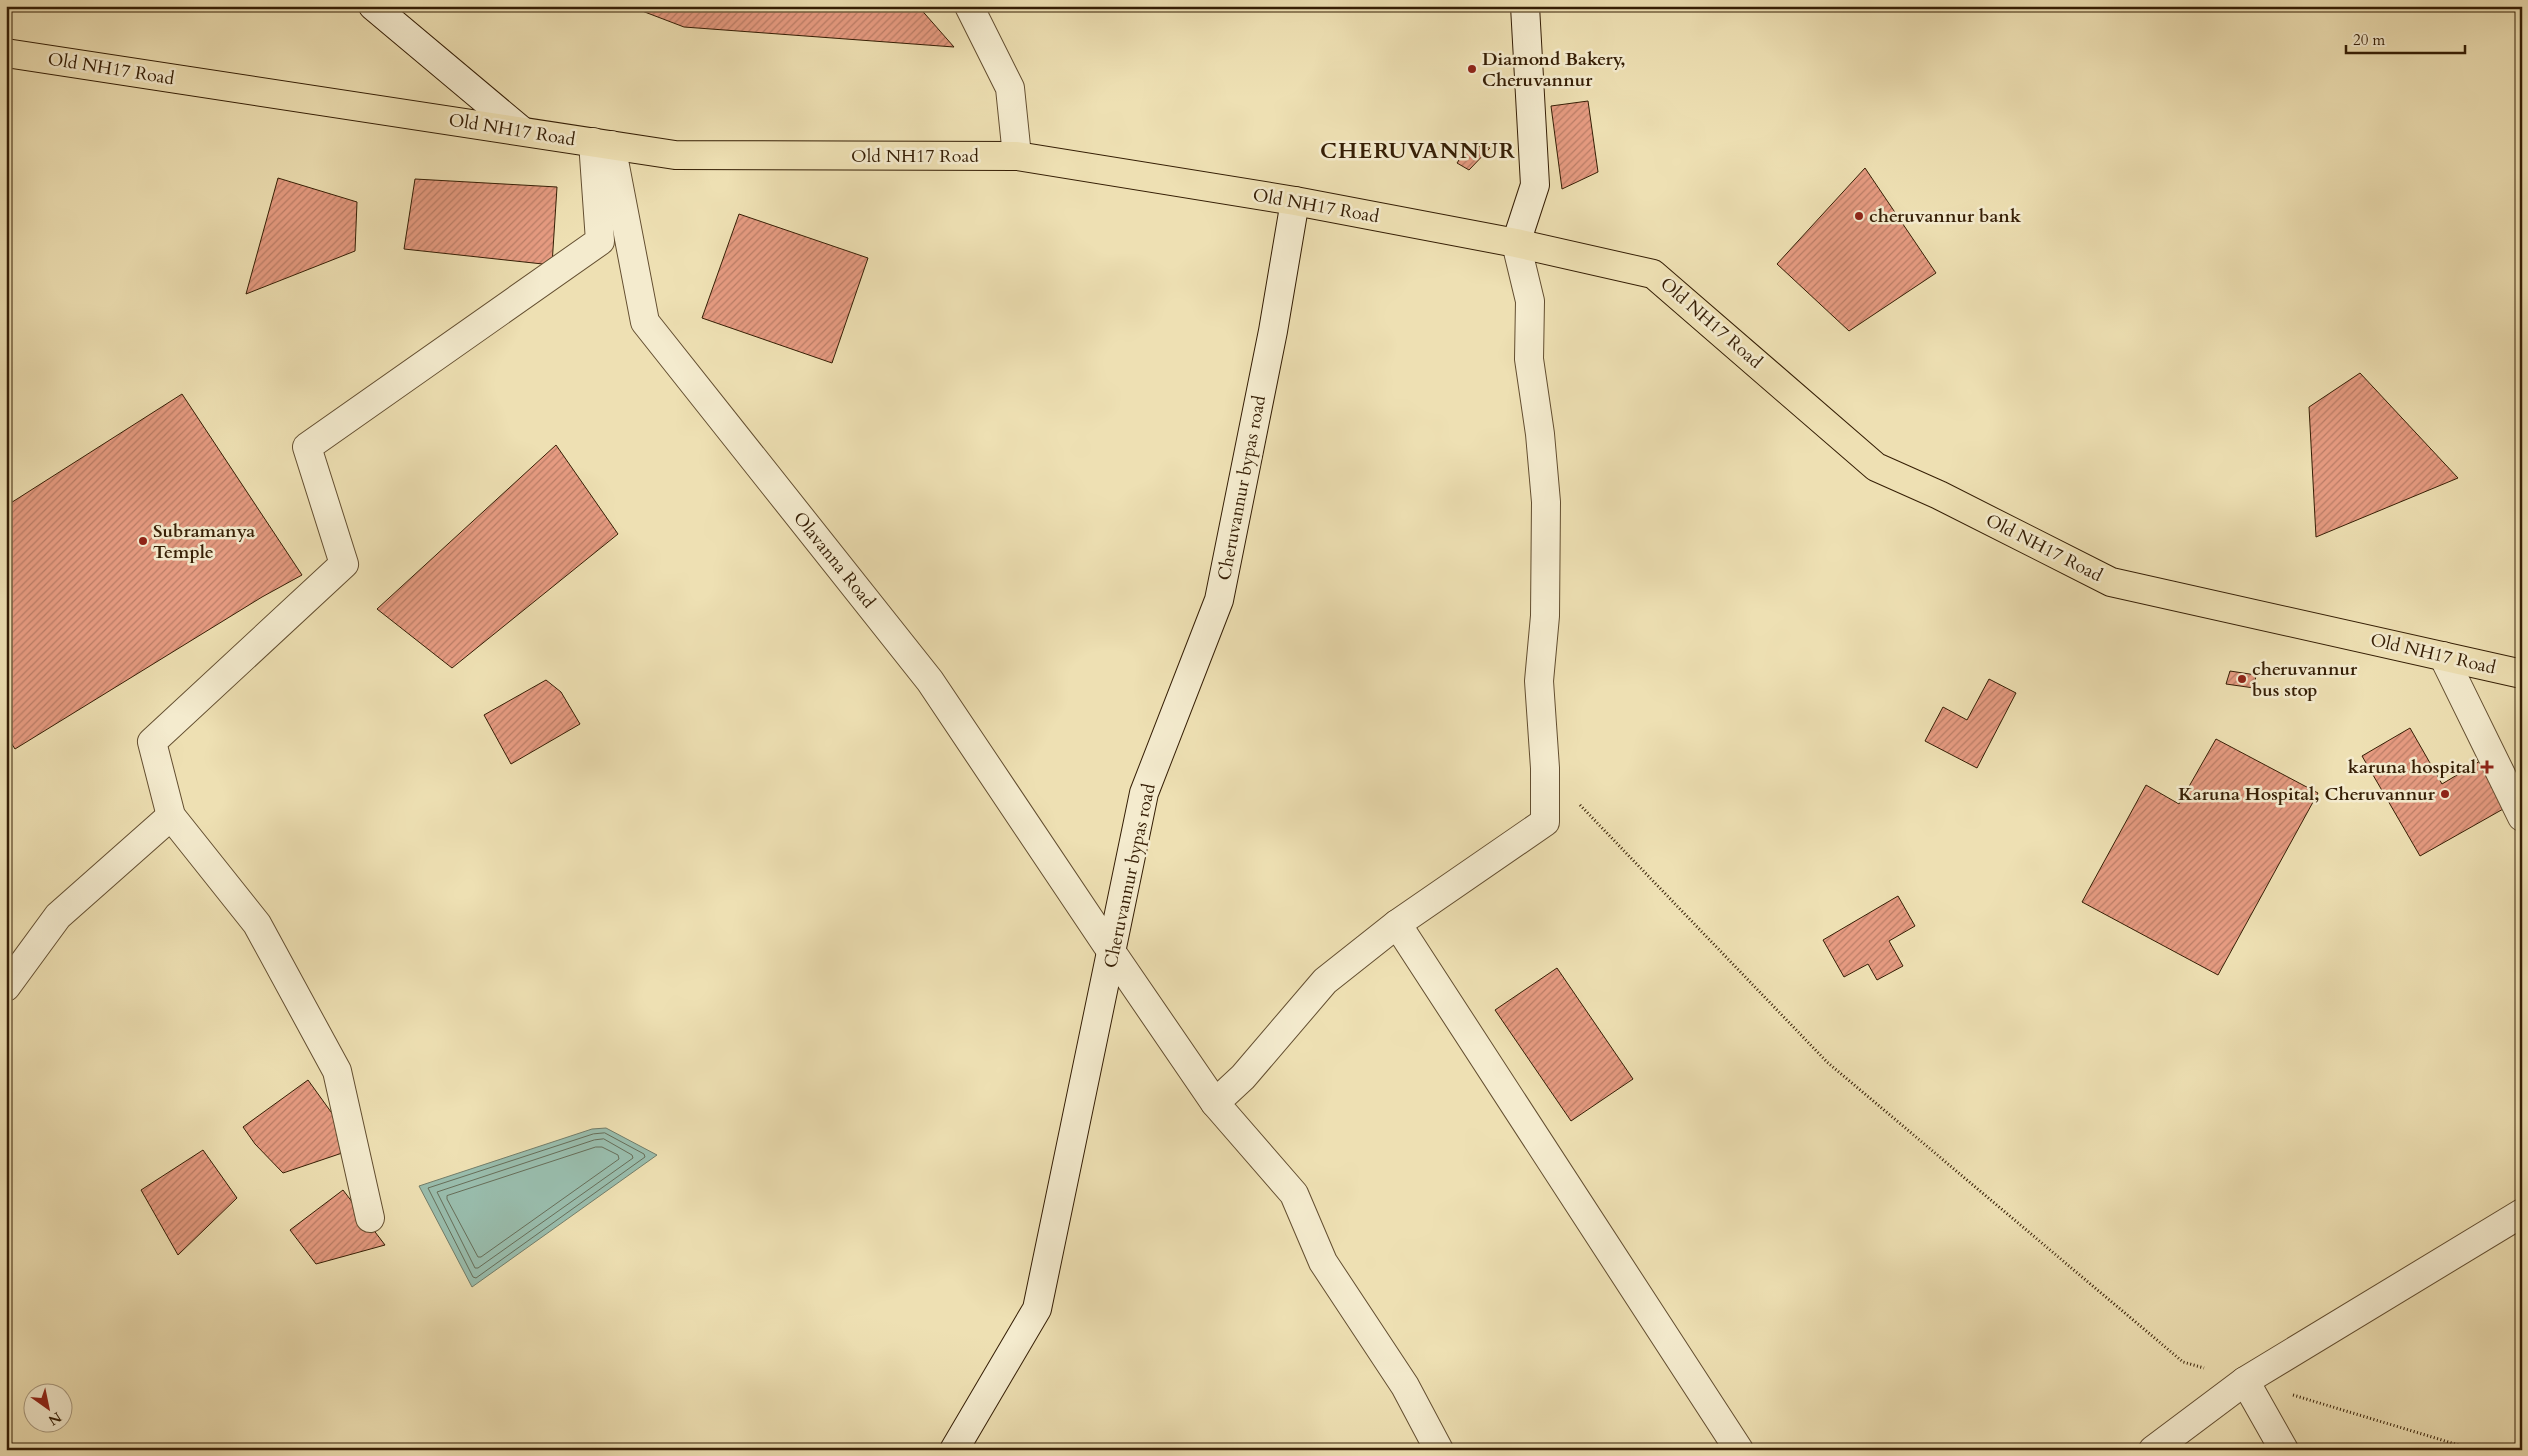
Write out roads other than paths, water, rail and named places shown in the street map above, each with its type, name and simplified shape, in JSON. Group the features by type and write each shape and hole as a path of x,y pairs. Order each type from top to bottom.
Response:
{"main road":[{"name":"Old NH17 Road","path":"6,53 675,155 1017,156 1295,201 1516,243 1653,274 1876,467 1939,495 2111,582 2522,674"}],"street":[{"path":"373,6 522,132"},
{"path":"969,6 1010,88 1017,156"},
{"path":"1215,1102 1243,1077 1325,981 1397,924 1545,822 1545,768 1539,681 1545,616 1546,502 1540,434 1529,359 1530,301 1516,243 1535,185 1525,6"},
{"path":"370,1218 337,1071 257,924 171,816 152,742 344,564 308,447 600,241 602,144"},
{"name":"Olavanna Road","path":"602,144 645,322 930,680 1112,954 1215,1102 1294,1194 1323,1262 1405,1386 1439,1450"},
{"name":"Cheruvannur bypas road","path":"954,1450 1037,1309 1144,793 1219,600 1273,331 1295,201"},
{"path":"2443,656 2522,817"},
{"path":"6,987 58,916 171,816"},
{"path":"1397,924 1739,1450"},
{"path":"2152,1450 2245,1381 2522,1212"},
{"path":"2245,1381 2284,1450"}],"water":[{"path":"606,1128 657,1155 472,1287 419,1186 592,1129"}],"place":[{"name":"Diamond Bakery, Cheruvannur","path":"1472,69"},
{"name":"cheruvannur bank","path":"1859,216"},
{"name":"Subramanya Temple","path":"143,541"},
{"name":"cheruvannur bus stop","path":"2242,679"},
{"name":"karuna hospital","path":"2487,767"},
{"name":"Karuna Hospital, Cheruvannur","path":"2445,794"}],"district":[{"name":"CHERUVANNUR","path":"1418,151"}]}
